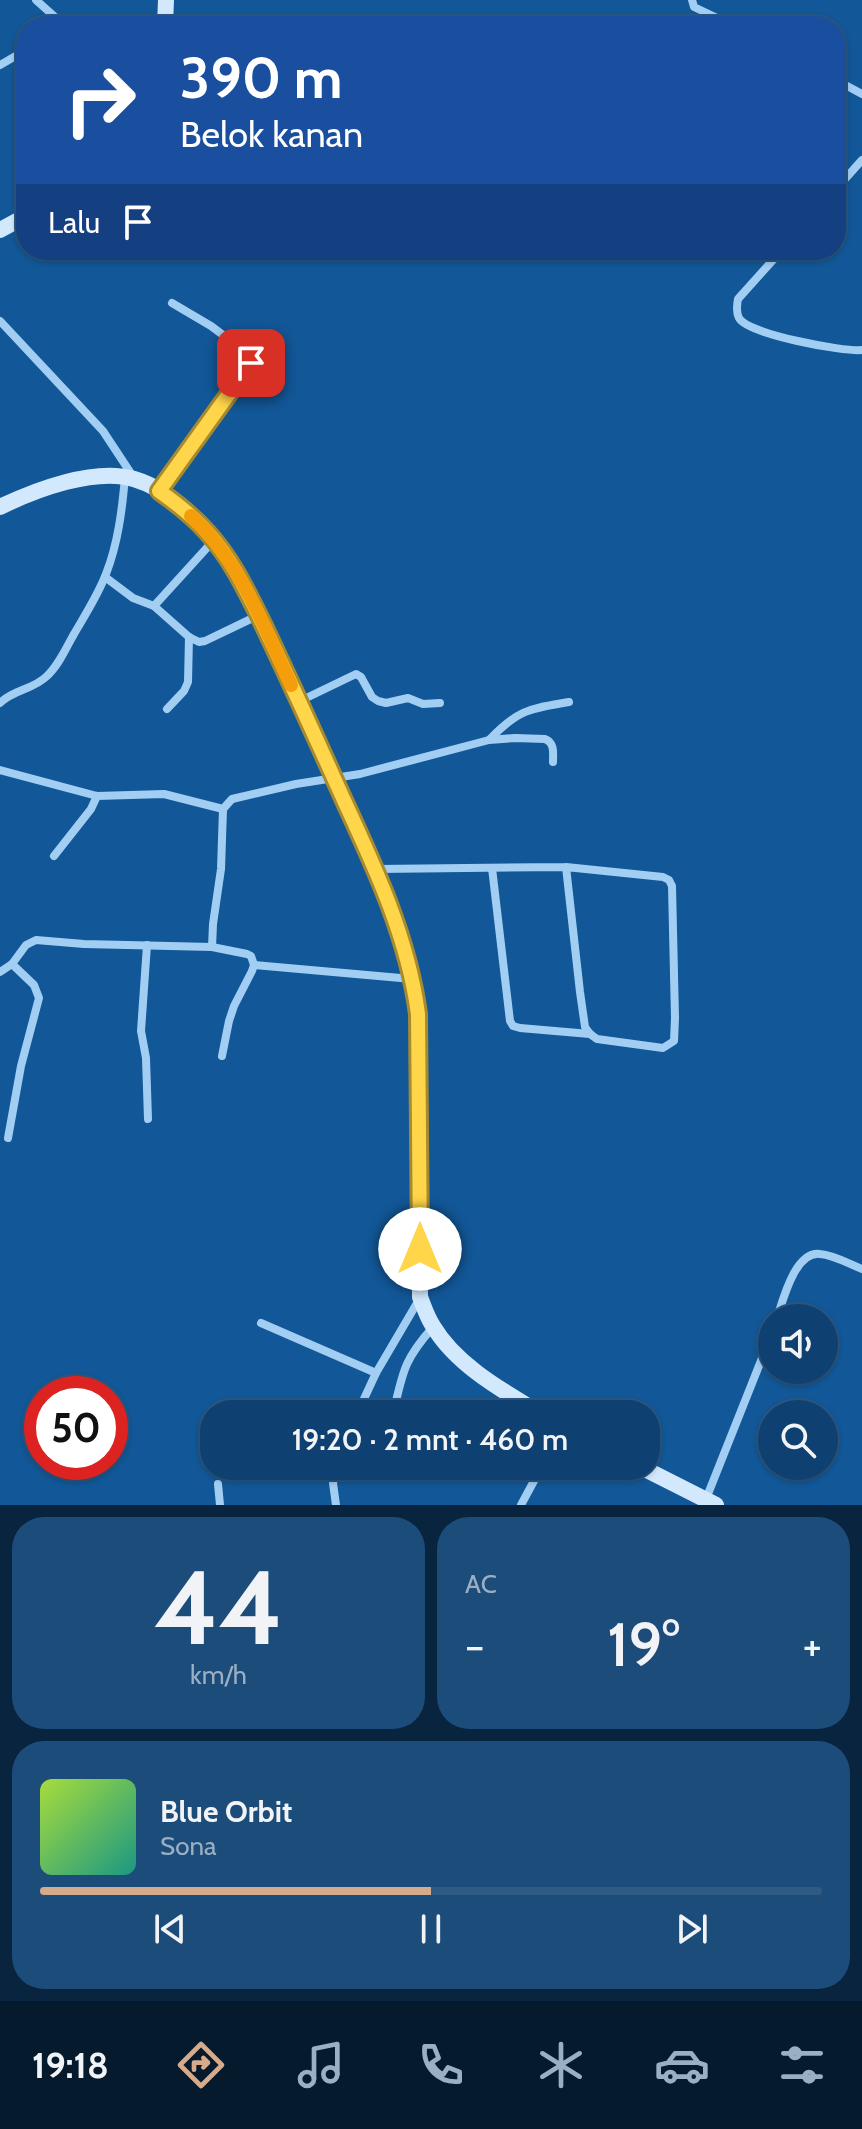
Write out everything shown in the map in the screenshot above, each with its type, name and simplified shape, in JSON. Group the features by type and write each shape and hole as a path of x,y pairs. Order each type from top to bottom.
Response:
{"main road":[{"path":"0,507 43,488 76,480 91,477 130,478 159,491 191,516 231,562 259,615 376,869 413,979 418,1014 420,1297 433,1327 453,1351 468,1365 520,1400"},
{"path":"660,1477 708,1503"}],"street":[{"path":"36,0 54,16"},
{"path":"692,0 694,7 713,16"},
{"path":"846,178 862,160"},
{"path":"773,260 738,299 739,319 750,328 766,333 848,351 862,350"},
{"path":"159,491 251,363 247,353 226,336 172,303"},
{"path":"0,321 103,431 130,478 105,577 49,675 36,686 15,692 0,703"},
{"path":"154,606 214,540"},
{"path":"105,577 133,598 154,606 199,642 259,615"},
{"path":"167,709 188,682 189,637"},
{"path":"299,701 356,674 378,701 386,703 408,698 423,704 440,703"},
{"path":"489,740 507,721 522,712 569,702"},
{"path":"212,947 221,869 223,809 232,799 360,774 489,740 549,740 553,747 553,762"},
{"path":"0,770 97,796 164,794 223,809"},
{"path":"54,856 85,818 97,796"},
{"path":"376,869 566,867 669,880 672,886 674,1041 663,1048 597,1039 585,1027 566,867"},
{"path":"492,868 510,1021 520,1028 590,1034"},
{"path":"0,972 12,964 26,945 36,940 97,945 212,947 247,954 254,965 234,1006 222,1056"},
{"path":"147,945 141,1031 146,1058 148,1119"},
{"path":"8,1138 21,1066 39,998 34,985 12,964"},
{"path":"254,965 413,979"},
{"path":"782,1304 791,1278 812,1255 820,1254 862,1269"},
{"path":"363,1400 420,1297"},
{"path":"261,1323 376,1373"},
{"path":"396,1400 410,1355 433,1327"},
{"path":"708,1503 758,1370"},
{"path":"333,1480 336,1505"},
{"path":"521,1505 534,1480"},
{"path":"218,1484 220,1505"}],"slow traffic":[{"path":"191,516 231,562 291,685"}],"route":[{"path":"251,363 159,491 208,532 244,585 376,869 405,952 418,1014 420,1249"}]}
